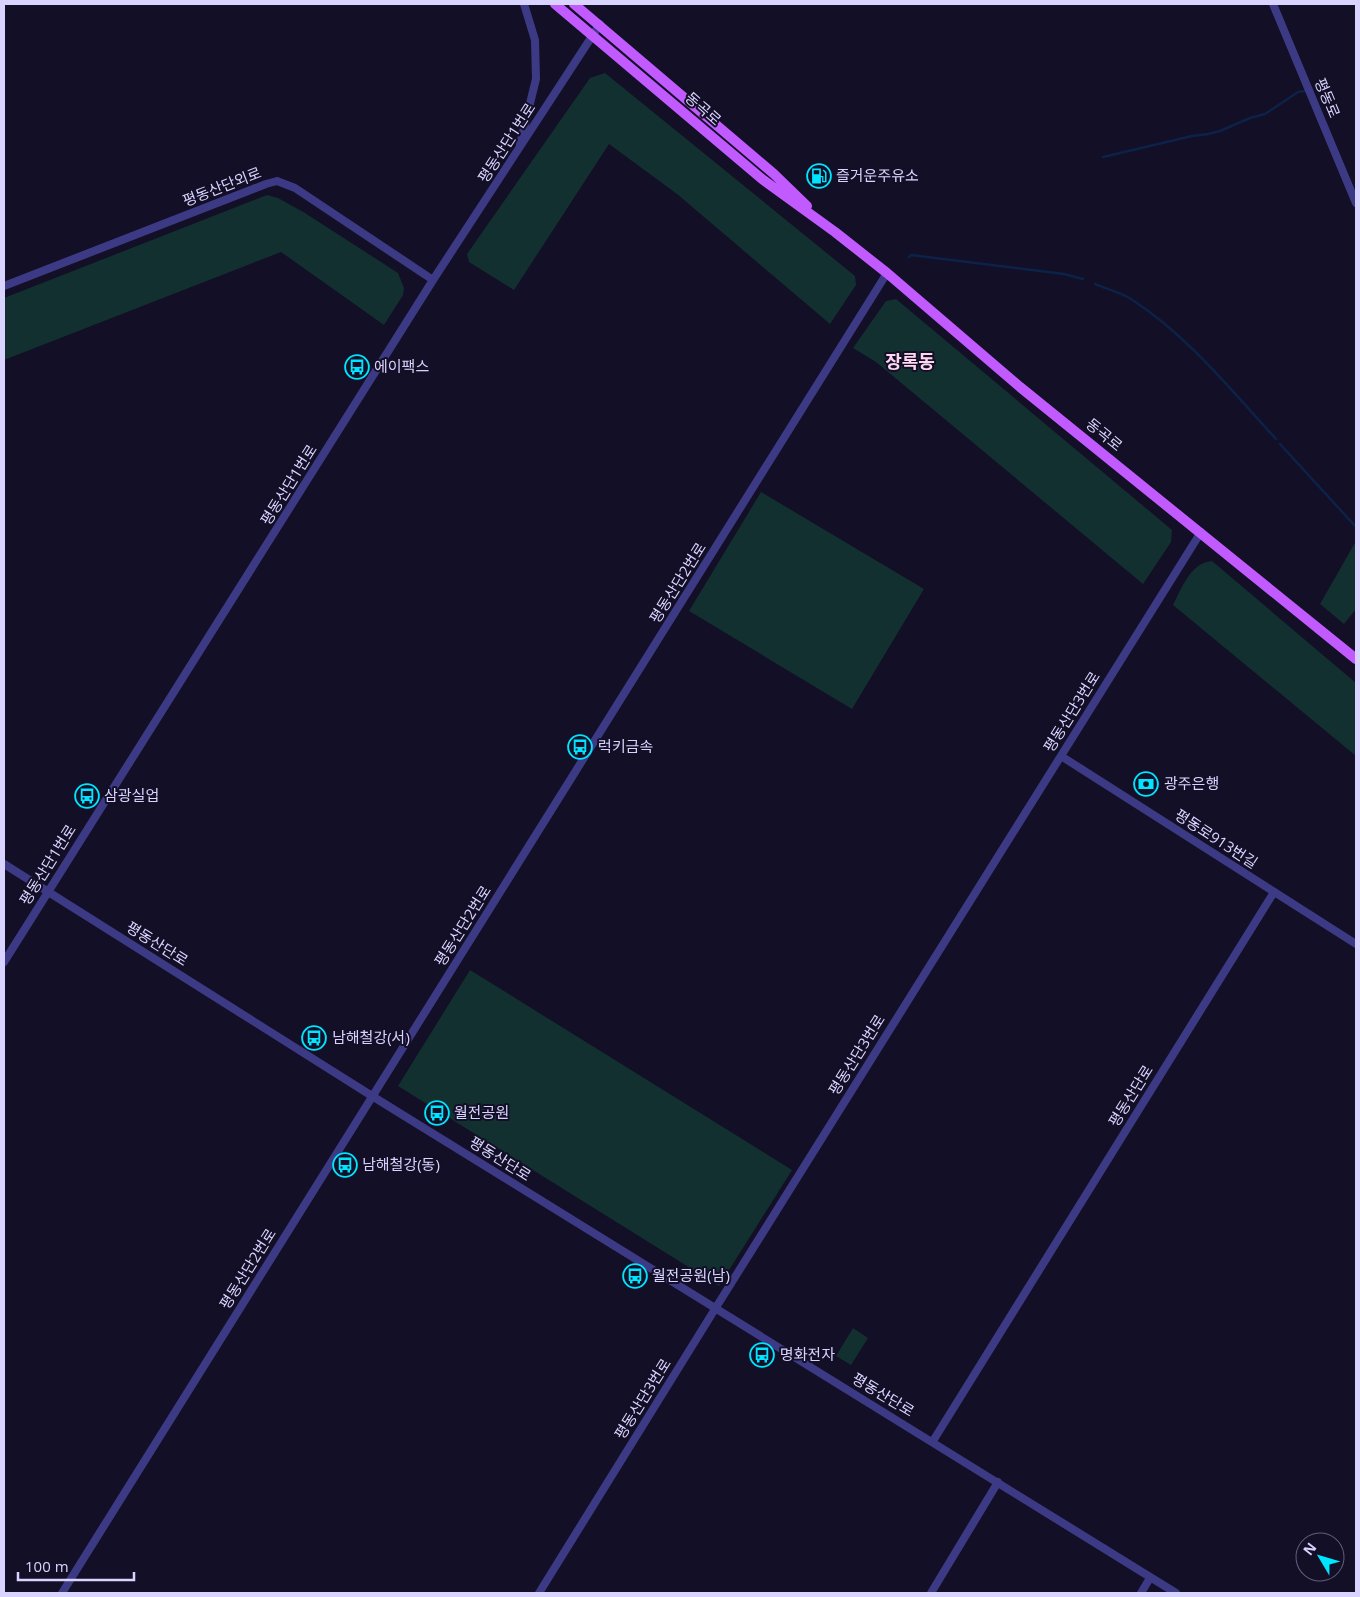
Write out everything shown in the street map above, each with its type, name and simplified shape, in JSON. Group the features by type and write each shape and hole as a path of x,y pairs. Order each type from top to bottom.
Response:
{"main road":[{"name":"동곡로","path":"555,4 762,179 835,232 887,273 1020,387 1201,532 1356,660"},
{"name":"동곡로","path":"574,4 600,24 774,174 835,232"}],"street":[{"path":"518,151 536,79 535,40 524,4"},
{"name":"평동로","path":"1273,4 1356,204"},
{"name":"평동산단1번로","path":"4,962 434,280 600,24"},
{"name":"평동산단외로","path":"4,286 257,187 277,181 295,188 434,280"},
{"name":"평동산단2번로","path":"62,1593 887,273"},
{"name":"평동산단3번로","path":"539,1593 1201,532"},
{"name":"평동로913번길","path":"1061,756 1356,944"},
{"name":"평동산단로","path":"4,864 372,1096 1176,1593"},
{"name":"평동산단로","path":"933,1442 1274,892"},
{"path":"931,1593 998,1482"},
{"path":"1141,1593 1150,1578"}],"green space":[{"path":"605,73 855,276 856,285 830,324 677,194 609,144 514,290 469,262 467,254 590,78"},
{"path":"267,195 278,198 305,213 398,273 404,288 403,295 384,325 281,252 4,360 4,298"},
{"path":"896,299 1172,530 1171,542 1143,584 876,362 853,348 886,301"},
{"path":"761,492 924,589 852,709 689,611"},
{"path":"1356,541 1356,609 1344,624 1320,604"},
{"path":"1212,561 1356,683 1356,756 1173,605 1183,584 1192,571 1204,563"},
{"path":"470,970 792,1170 719,1286 398,1086"},
{"path":"853,1328 868,1338 851,1365 836,1356"}],"waterway":[{"path":"1103,157 1220,131 1250,118 1265,114 1298,92 1305,91"},
{"path":"909,257 911,255 1064,274 1083,279"},
{"path":"1095,284 1131,299 1171,329 1208,364 1276,439"},
{"path":"1280,444 1356,527"}],"place":[{"name":"즐거운주유소","path":"819,176"},
{"name":"에이팩스","path":"357,367"},
{"name":"럭키금속","path":"580,747"},
{"name":"광주은행","path":"1146,784"},
{"name":"삼광실업","path":"87,796"},
{"name":"남해철강(서)","path":"314,1038"},
{"name":"월전공원","path":"437,1113"},
{"name":"남해철강(동)","path":"345,1165"},
{"name":"월전공원(남)","path":"635,1276"},
{"name":"명화전자","path":"762,1355"}],"district":[{"name":"장록동","path":"910,362"}]}
